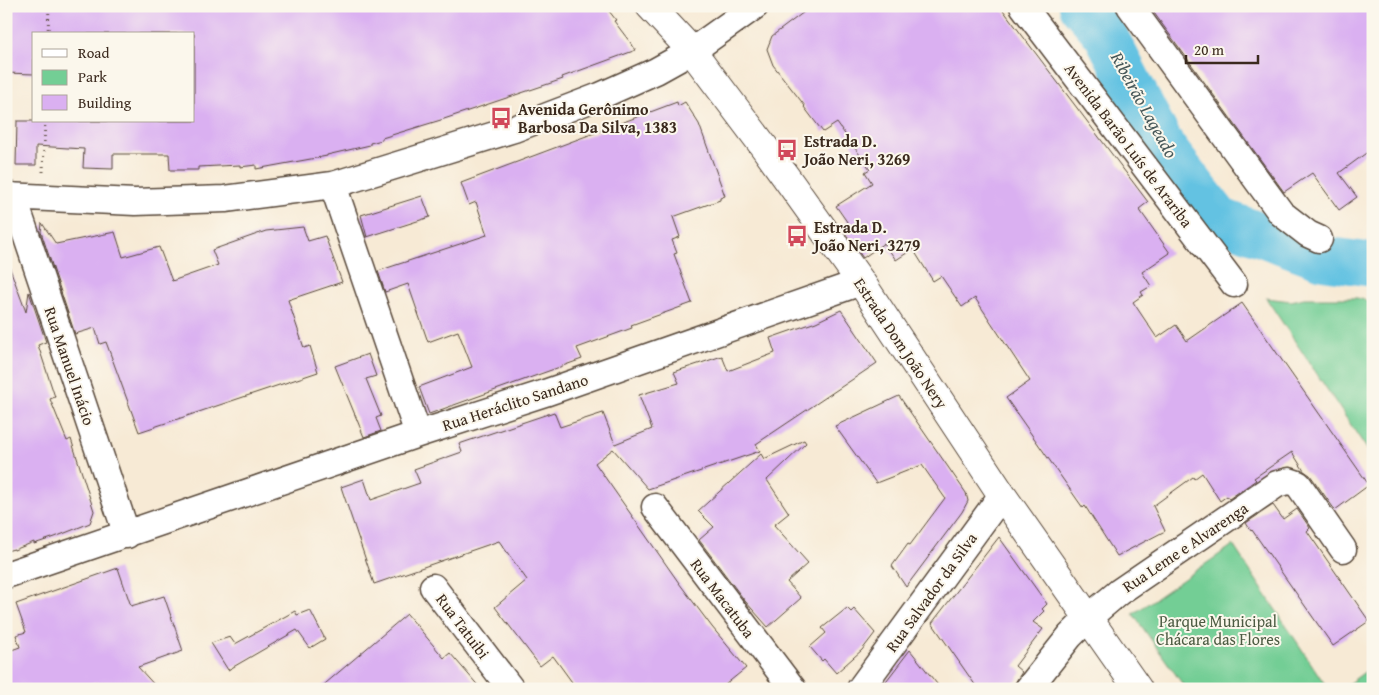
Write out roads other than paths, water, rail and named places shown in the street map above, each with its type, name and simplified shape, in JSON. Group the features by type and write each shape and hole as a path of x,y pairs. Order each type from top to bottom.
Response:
{"main road":[{"name":"Estrada Dom João Nery","path":"650,6 692,51 765,148 861,282 1002,495 1138,689"}],"street":[{"path":"10,196 135,202 225,199 333,186 514,129 600,96 656,71 692,51 755,6"},
{"name":"Avenida Barão Luís de Arariba","path":"1023,6 1234,284"},
{"path":"1130,6 1272,202 1295,225 1319,239"},
{"path":"6,575 418,434 333,186"},
{"name":"Rua Manuel Inácio","path":"10,196 127,535"},
{"name":"Rua Heráclito Sandano","path":"418,434 545,393 861,282"},
{"name":"Rua Leme e Alvarenga","path":"1028,689 1070,636 1119,592 1277,484 1289,481 1298,484 1343,550"},
{"name":"Rua Salvador da Silva","path":"860,689 1002,495"},
{"name":"Rua Macatuba","path":"655,507 793,689"},
{"name":"Rua Tatuibi","path":"433,587 511,689"}],"waterway":[{"name":"Ribeirão Lageado","path":"1081,6 1105,34 1164,148 1219,219 1323,258 1373,265"}],"place":[{"name":"Avenida Gerônimo Barbosa Da Silva, 1383","path":"501,118"},
{"name":"Estrada D. João Neri, 3269","path":"787,150"},
{"name":"Estrada D. João Neri, 3279","path":"797,236"}],"park label":[{"name":"Parque Municipal Chácara das Flores","path":"1218,630"}]}
